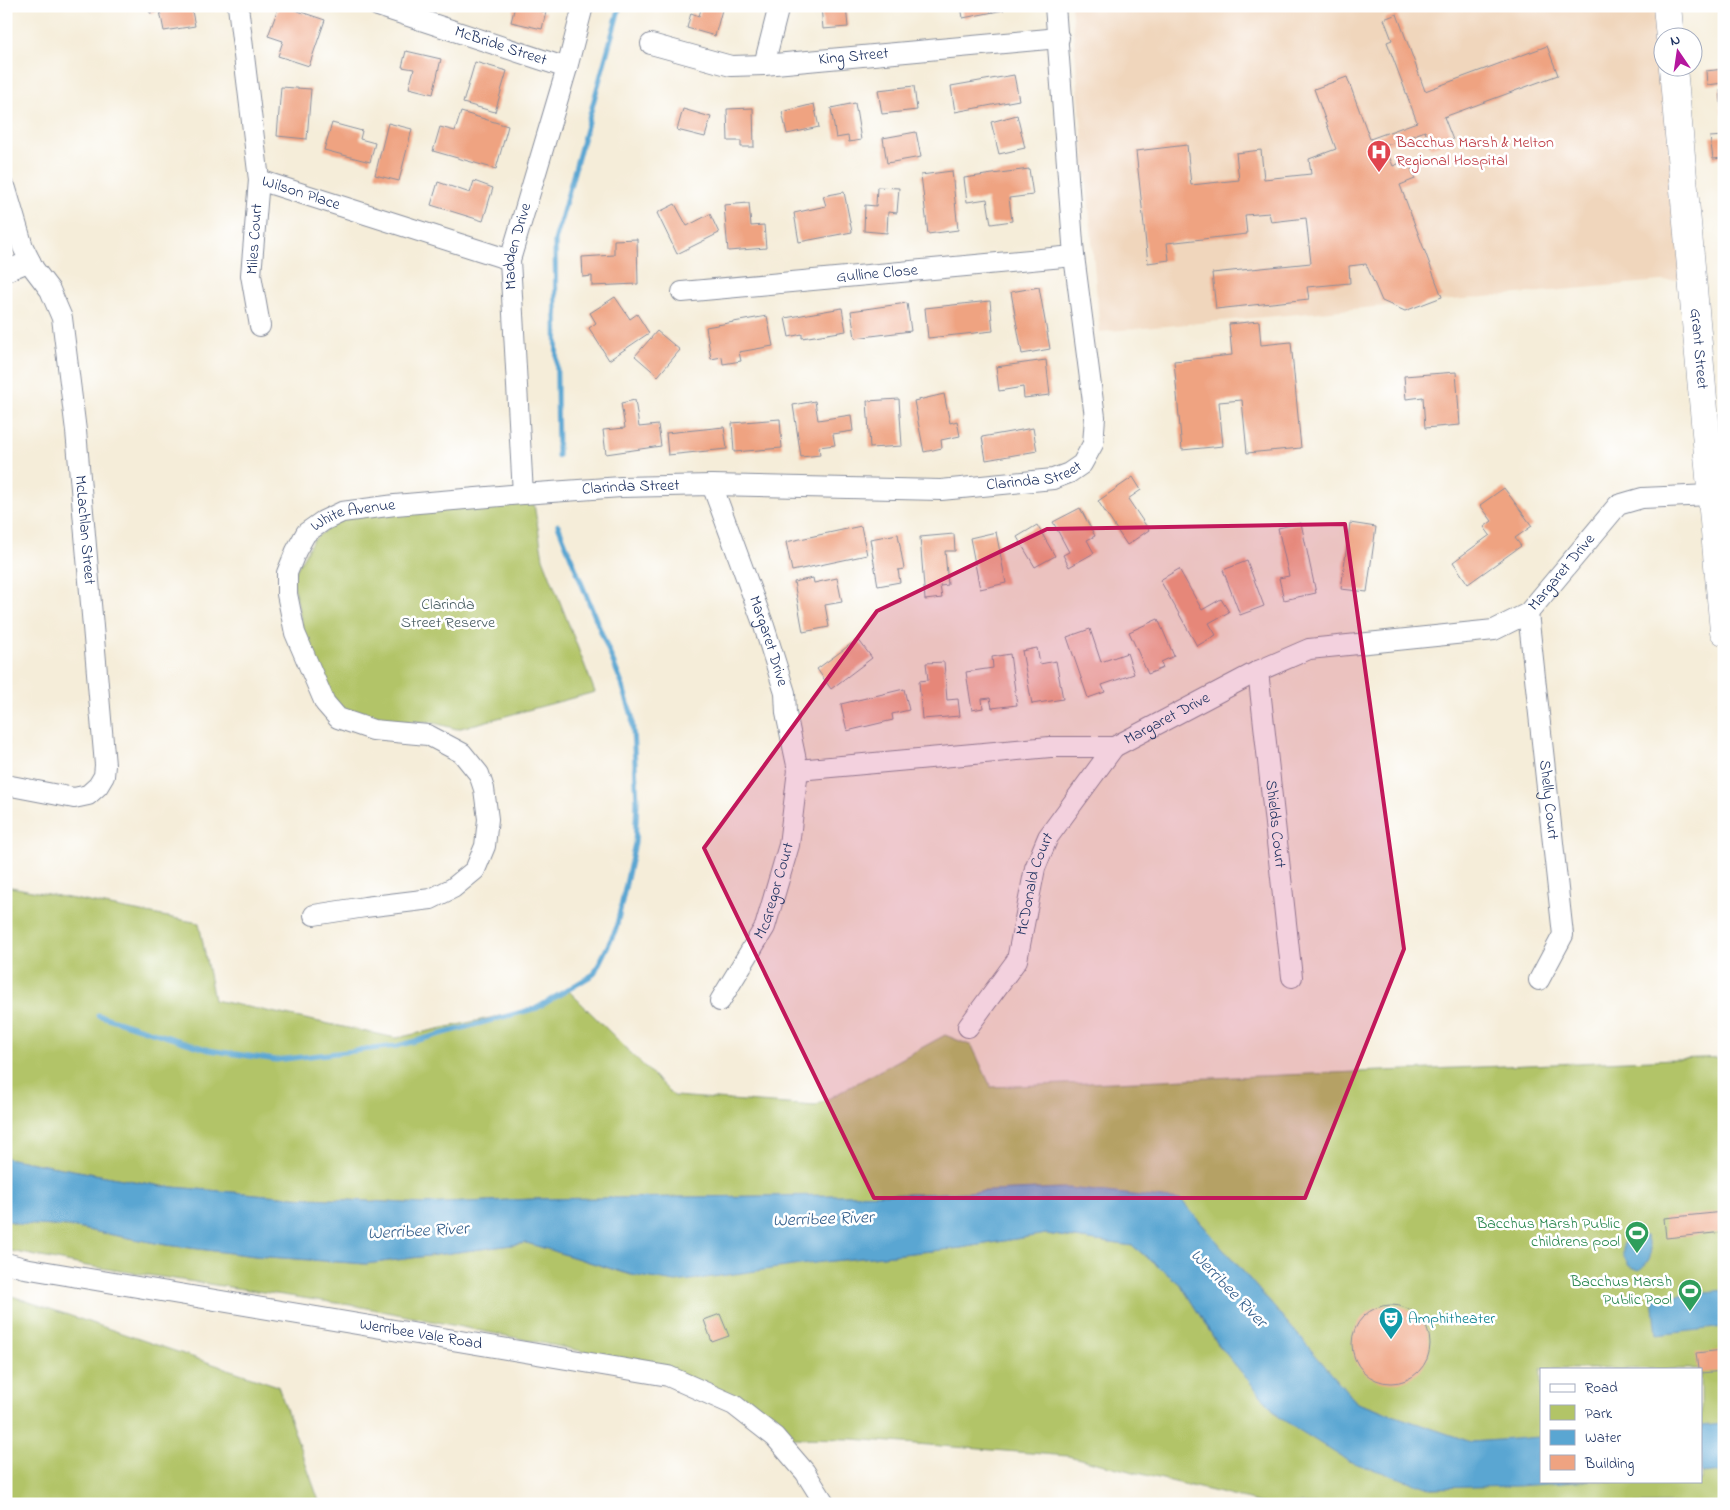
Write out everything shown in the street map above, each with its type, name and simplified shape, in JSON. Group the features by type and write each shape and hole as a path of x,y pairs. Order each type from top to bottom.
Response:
{"main road":[{"path":"1667,6 1669,28"},
{"name":"Grant Street","path":"1674,78 1710,494 1719,531 1724,631"}],"street":[{"name":"Wilson Place","path":"238,6 259,180 510,260"},
{"name":"McBride Street","path":"378,6 567,68"},
{"name":"Madden Drive","path":"523,494 510,260 567,68 583,6"},
{"path":"764,65 779,6"},
{"name":"Clarinda Street","path":"523,494 622,487 712,485 941,490 1053,479 1069,473 1082,464 1093,444 1095,417 1074,256 1056,6"},
{"name":"King Street","path":"651,44 731,66 764,65 1059,38"},
{"name":"Miles Court","path":"259,180 252,275 260,326"},
{"name":"McLachlan Street","path":"6,189 23,247 34,269 50,290 62,318 67,345 105,765 104,776 98,786 88,795 74,798 6,784"},
{"name":"Gulline Close","path":"682,292 1074,256"},
{"path":"6,271 30,261"},
{"name":"Margaret Drive","path":"712,485 764,626 785,693 786,713 798,770 1050,747 1114,747 1258,671 1309,649 1494,630 1528,613 1618,505 1642,498 1710,494"},
{"name":"White Avenue","path":"314,915 431,899 453,888 475,870 485,846 488,819 484,790 479,774 462,753 428,735 373,730 338,718 324,703 295,633 287,594 287,574 296,551 306,533 323,521 342,512 523,494"},
{"name":"Shelly Court","path":"1528,613 1563,934 1539,980"},
{"name":"Shields Court","path":"1258,671 1292,977"},
{"name":"McDonald Court","path":"968,1026 1017,960 1035,868 1048,836 1114,747"},
{"name":"McGregor Court","path":"720,1001 765,927 789,845 798,770"},
{"name":"Werribee Vale Road","path":"6,1262 24,1268 668,1376 734,1405 775,1437 806,1472 825,1504"}],"highlighted area":[{"path":"1345,524 1404,949 1305,1198 874,1198 704,848 877,611 1047,529"}],"shaded area":[{"name":"Bacchus Marsh & Melton Regional Hospital","path":"1071,6 1657,6 1659,28 1652,28 1652,78 1664,78 1682,279 1100,332"}],"green space":[{"name":"Clarinda Street Reserve","path":"533,498 543,558 595,692 457,729 430,722 374,721 343,710 332,697 303,630 292,577 313,540 344,516"},
{"path":"6,886 199,923 214,1000 396,1038 537,1008 568,990 674,1096 815,1106 945,1035 972,1046 991,1087 1724,1057 1724,1428 1702,1429 1702,1368 1540,1368 1540,1438 1471,1442 1357,1403 1181,1200 1060,1188 919,1194 534,1199 423,1204 291,1197 161,1186 6,1158"},
{"path":"6,1220 19,1224 71,1227 166,1245 255,1256 366,1264 527,1243 631,1275 822,1262 961,1248 1046,1234 1133,1246 1181,1285 1217,1343 1280,1418 1430,1488 1566,1482 1702,1482 1702,1473 1724,1471 1724,1504 1265,1504 1068,1456 853,1439 791,1438 756,1404 661,1367 357,1306 87,1266 6,1250"},
{"path":"6,1294 278,1386 320,1504 6,1504"}],"water":[{"name":"Werribee River","path":"6,1158 161,1186 291,1197 423,1204 534,1199 919,1194 1068,1188 1181,1200 1357,1403 1471,1442 1540,1437 1540,1482 1576,1482 1517,1486 1430,1488 1348,1461 1280,1418 1217,1343 1181,1285 1133,1246 1046,1234 961,1248 822,1262 676,1282 632,1275 527,1243 366,1264 255,1256 166,1245 71,1227 19,1224 6,1220"},
{"name":"Bacchus Marsh Public childrens pool","path":"1635,1235 1646,1236 1650,1246 1649,1258 1639,1270 1629,1266 1623,1255 1623,1243"},
{"path":"1724,1290 1724,1327 1657,1335 1653,1298"},
{"path":"1724,1424 1724,1472 1702,1474 1702,1426"}],"building":[{"path":"149,6 191,6 195,26 164,31 160,11 150,13"},
{"path":"279,6 325,20 309,66 278,56 283,41 268,36"},
{"path":"515,6 541,6 540,11 546,12 542,29 511,22"},
{"path":"702,6 723,6 715,36 687,28 691,13 699,16"},
{"path":"821,6 846,6 848,27 823,29"},
{"path":"961,6 1003,6 1004,10 963,18"},
{"path":"1721,6 1724,6 1724,22 1722,23"},
{"path":"1397,14 1425,91 1547,46 1558,75 1444,117 1453,140 1431,148 1425,131 1385,146 1393,166 1408,160 1415,179 1400,185 1442,297 1405,311 1382,301 1366,264 1349,266 1350,283 1307,287 1309,299 1216,309 1212,273 1311,263 1306,218 1271,222 1269,213 1245,215 1247,234 1167,243 1169,260 1148,263 1136,151 1187,145 1191,185 1239,180 1236,153 1261,150 1264,179 1311,174 1309,159 1336,149 1314,89 1347,77 1370,139 1417,122 1387,42 1392,40 1384,19"},
{"path":"406,51 441,59 433,94 409,88 414,69 402,67"},
{"path":"475,62 507,71 495,112 463,103"},
{"path":"1724,69 1724,83 1707,85 1706,71"},
{"path":"1014,75 1019,100 955,112 951,86"},
{"path":"914,86 917,110 882,114 878,90"},
{"path":"281,87 311,89 307,139 277,136"},
{"path":"1720,90 1724,90 1724,115 1722,115"},
{"path":"855,103 861,140 849,142 848,136 836,138 831,108"},
{"path":"814,104 819,127 787,134 782,112"},
{"path":"753,108 754,147 741,147 741,141 728,141 727,109"},
{"path":"683,109 711,117 705,137 677,130"},
{"path":"461,112 508,126 496,169 433,151 440,127 455,131"},
{"path":"1017,115 1025,148 999,154 991,122"},
{"path":"332,123 362,131 360,139 375,143 370,162 324,150"},
{"path":"388,123 412,129 399,181 375,175"},
{"path":"916,132 921,157 887,163 883,138"},
{"path":"1724,136 1724,158 1713,159 1710,137"},
{"path":"1029,169 1033,195 1009,198 1012,221 991,224 987,199 967,202 964,178"},
{"path":"952,171 958,230 928,234 921,175"},
{"path":"474,181 493,188 483,221 431,205 438,182 470,193"},
{"path":"877,187 899,188 897,213 888,212 887,233 864,231 865,205 876,206"},
{"path":"844,192 852,232 799,242 794,213 826,206 823,196"},
{"path":"749,203 751,226 764,225 766,248 728,251 724,205"},
{"path":"675,204 687,226 710,214 719,233 677,254 657,213"},
{"path":"637,239 638,284 592,286 592,276 583,277 582,257 614,255 614,240"},
{"path":"1039,287 1050,349 1022,354 1011,292"},
{"path":"615,297 630,319 637,314 649,333 609,360 589,328 596,323 590,313"},
{"path":"990,301 993,331 928,338 925,308"},
{"path":"907,303 911,331 855,338 851,311"},
{"path":"842,308 846,331 802,338 802,334 789,337 785,318"},
{"path":"767,316 773,346 739,352 741,361 723,364 722,357 711,359 706,327"},
{"path":"1259,321 1261,345 1291,342 1301,448 1247,453 1242,400 1219,402 1223,446 1182,450 1174,361 1232,355 1229,324"},
{"path":"657,331 680,350 658,376 635,356"},
{"path":"1046,360 1050,395 1024,398 1023,387 999,391 996,367"},
{"path":"1456,372 1460,425 1425,428 1423,397 1406,399 1404,376"},
{"path":"944,394 950,423 957,421 960,436 941,440 942,448 924,452 914,401"},
{"path":"899,399 902,446 870,448 867,401"},
{"path":"635,400 639,427 658,425 661,446 606,454 603,430 625,428 621,403"},
{"path":"815,401 818,420 851,415 853,431 833,434 835,445 819,447 820,455 801,457 793,405"},
{"path":"780,419 782,448 734,452 732,423"},
{"path":"724,427 727,449 668,455 666,433"},
{"path":"1033,428 1037,451 986,460 982,437"},
{"path":"1133,477 1141,490 1128,499 1149,530 1127,545 1098,501"},
{"path":"1504,488 1532,526 1515,538 1521,546 1468,584 1453,562 1490,535 1484,527 1492,521 1480,505"},
{"path":"1080,508 1095,536 1087,540 1094,553 1069,567 1063,555 1069,552 1053,522"},
{"path":"1301,523 1316,593 1284,600 1279,578 1289,576 1278,528"},
{"path":"1350,523 1376,527 1367,592 1341,589"},
{"path":"1037,525 1055,556 1035,567 1017,537"},
{"path":"861,526 867,555 792,571 786,542"},
{"path":"996,532 1006,583 980,589 970,538"},
{"path":"898,534 904,569 898,570 900,582 878,586 870,539"},
{"path":"954,534 955,551 945,551 948,585 940,586 942,598 925,600 920,537"},
{"path":"1247,561 1264,606 1240,615 1223,570"},
{"path":"1179,569 1202,610 1221,599 1229,612 1209,623 1216,635 1197,646 1160,580"},
{"path":"813,578 814,583 837,578 842,602 825,605 829,627 803,632 794,582"},
{"path":"1158,619 1174,656 1161,662 1163,668 1148,674 1129,632"},
{"path":"1090,629 1101,662 1127,653 1134,674 1102,685 1105,692 1088,698 1067,637"},
{"path":"858,639 872,658 831,689 817,669"},
{"path":"1037,648 1040,664 1056,661 1063,699 1032,704 1022,651"},
{"path":"1010,654 1017,705 992,708 990,698 982,699 983,708 972,710 966,672 993,668 992,657"},
{"path":"944,662 947,700 958,699 960,716 922,719 919,681 928,680 926,663"},
{"path":"904,689 909,710 892,714 893,720 847,731 841,704"},
{"path":"1724,1212 1724,1232 1666,1238 1664,1218"},
{"name":"Amphitheater","path":"1391,1305 1406,1308 1423,1322 1427,1329 1430,1344 1427,1359 1413,1376 1406,1380 1391,1383 1376,1380 1359,1366 1355,1359 1352,1344 1355,1329 1369,1312 1376,1308"},
{"path":"720,1314 729,1336 712,1342 704,1320"},
{"path":"1723,1350 1724,1371 1702,1373 1702,1368 1698,1368 1696,1353"}],"waterway":[{"path":"558,456 555,241 620,6"},
{"path":"98,1015 209,1050 276,1060 397,1046 537,1008 594,974 616,929 635,843 637,801 632,716 622,684 558,525"}],"place":[{"name":"Bacchus Marsh & Melton Regional Hospital","path":"1379,173"},
{"name":"Bacchus Marsh Public childrens pool","path":"1637,1254"},
{"name":"Bacchus Marsh Public Pool","path":"1690,1312"},
{"name":"Amphitheater","path":"1391,1340"}]}
